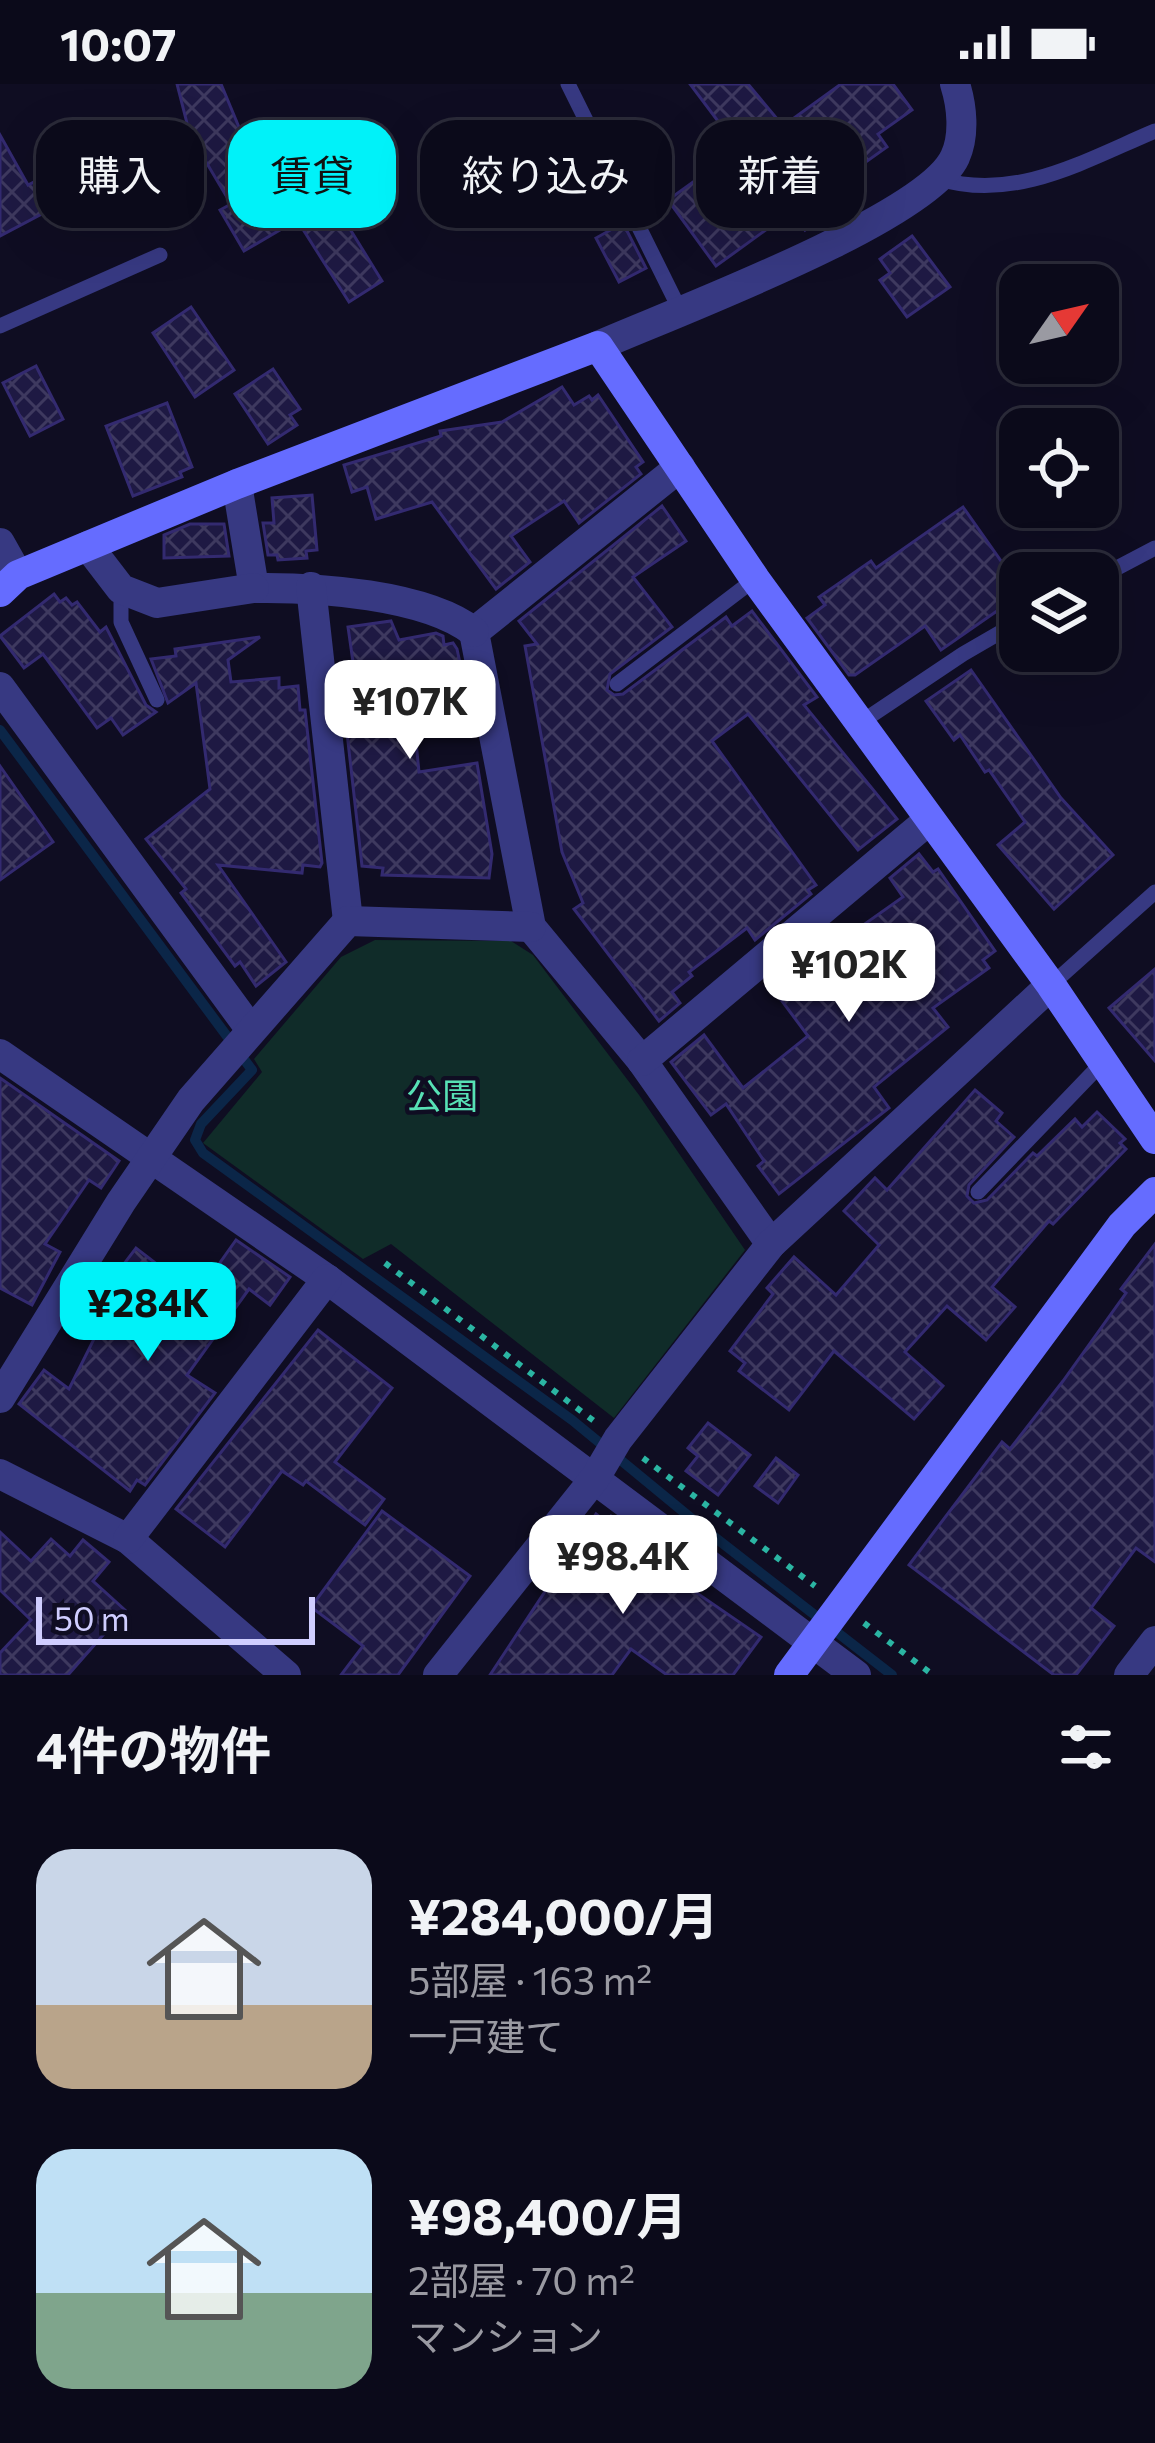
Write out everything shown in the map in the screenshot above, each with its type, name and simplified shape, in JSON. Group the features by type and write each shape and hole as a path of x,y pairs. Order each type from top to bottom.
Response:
{"street":[{"path":"0,542 9,583 237,484 598,346 806,256 940,179 956,155 962,120 956,84"},
{"path":"598,346 755,579 1051,986 1155,1139"},
{"path":"474,632 680,467"},
{"path":"237,484 254,588"},
{"path":"88,546 121,589 157,603 254,588 311,587 453,615 474,632 531,927 642,1061 771,1244"},
{"path":"0,1398 191,1100 347,921 311,587"},
{"path":"0,687 251,1030"},
{"path":"642,1061 929,820"},
{"path":"347,921 531,927"},
{"path":"438,1675 595,1478 618,1439 771,1244 1051,986"},
{"path":"0,1054 327,1280 856,1675"},
{"path":"789,1675 1122,1225 1155,1192"},
{"path":"128,1539 327,1280"},
{"path":"0,1474 128,1539 286,1675"}],"lane":[{"path":"568,84 680,310"},
{"path":"940,179 967,187 1006,187 1047,176 1155,131"},
{"path":"0,326 160,255"},
{"path":"1119,567 1155,548"},
{"path":"617,684 755,579"},
{"path":"121,589 122,622 157,700"},
{"path":"860,723 999,633"},
{"path":"1051,986 1155,892"},
{"path":"978,1192 1102,1062"}],"path":[{"path":"385,1263 933,1675"}],"green space":[{"name":"公園","path":"375,940 511,941 533,955 639,1095 745,1250 614,1418 391,1244 363,1259 203,1143 262,1072 254,1059 341,957"}],"building":[{"path":"177,84 221,84 236,120 228,120 228,199 204,159 204,120 186,120"},
{"path":"690,84 748,84 778,120 717,120"},
{"path":"841,84 893,84 912,110 878,134 887,147 864,163 864,120 791,120"},
{"path":"0,135 28,185 36,181 36,217 0,236"},
{"path":"696,180 696,228 769,228 716,266 672,206 672,197"},
{"path":"231,228 283,228 244,251"},
{"path":"302,228 349,228 382,281 349,302"},
{"path":"614,228 626,228 646,268 619,282 596,238"},
{"path":"912,236 950,287 907,317 880,280 890,273 880,259"},
{"path":"191,307 234,370 195,397 153,333"},
{"path":"36,366 63,419 30,436 3,383"},
{"path":"273,369 300,409 290,415 297,425 268,444 235,394"},
{"path":"562,387 574,405 598,395 643,462 636,467 641,474 579,523 564,501 511,536 530,562 496,589 432,502 376,519 367,487 352,492 344,465 441,436 440,431 502,422"},
{"path":"167,403 192,467 180,472 182,477 133,496 106,426"},
{"path":"312,495 317,550 306,551 307,558 278,560 277,555 268,555 263,523 274,523 272,498"},
{"path":"662,506 686,541 633,577 672,627 610,674 607,690 623,694 726,617 732,626 752,611 817,697 804,705 897,819 858,850 748,714 712,741 816,885 755,940 747,928 689,972 692,976 672,992 680,1003 659,1021 574,909 583,903 562,852 525,646 537,644 519,621"},
{"path":"963,507 999,558 999,610 941,650 925,626 849,675 807,618 825,605 819,597 871,561 876,568"},
{"path":"190,524 224,524 229,556 164,558 164,535"},
{"path":"54,594 60,602 66,598 72,605 77,602 100,632 106,627 146,705 156,712 123,735 111,718 97,728 43,654 24,668 0,636"},
{"path":"391,621 399,640 436,633 443,636 444,645 453,643 457,649 466,691 412,701 419,772 477,763 492,854 489,878 382,875 383,868 362,866 344,706 359,704 348,627"},
{"path":"260,637 228,660 231,682 279,678 279,688 298,686 300,710 305,710 322,863 320,867 303,865 302,873 218,865 286,962 256,986 240,962 235,966 181,893 186,889 146,839 210,789 196,683 168,703 151,659 176,656 175,649"},
{"path":"971,670 1061,798 1113,855 1054,909 998,845 1025,822 989,770 985,772 960,735 954,740 926,701"},
{"path":"0,766 53,842 0,880"},
{"path":"919,854 933,872 938,869 995,951 983,960 989,968 933,1008 948,1027 874,1087 889,1108 779,1194 758,1166 764,1161 726,1104 711,1115 671,1062 704,1035 743,1088 808,1036 773,989 783,981 777,973 835,925 845,938 903,897 890,878"},
{"path":"1155,969 1155,1061 1109,1008"},
{"path":"0,1078 119,1161 101,1188 89,1180 45,1244 60,1252 32,1305 0,1288"},
{"path":"975,1090 1002,1113 996,1121 1014,1137 969,1185 967,1196 974,1203 987,1200 1075,1119 1082,1127 1097,1112 1125,1139 1120,1143 1126,1149 1053,1224 1049,1221 992,1287 1015,1307 986,1340 947,1306 905,1352 943,1386 914,1419 834,1351 789,1410 739,1371 745,1363 730,1351 773,1294 767,1288 794,1257 836,1295 879,1245 844,1211 875,1178 887,1190"},
{"path":"236,1240 290,1277 270,1305 249,1289 187,1375 215,1393 145,1485 137,1480 130,1491 19,1404 44,1370 69,1389 122,1283 114,1277 136,1248 197,1295"},
{"path":"1155,1244 1155,1562 1136,1548 1091,1608 1114,1626 1076,1675 1054,1675 909,1565 1002,1442 1010,1449 1063,1381"},
{"path":"318,1330 392,1388 335,1462 384,1499 365,1525 306,1481 303,1485 282,1471 225,1547 176,1509"},
{"path":"708,1423 750,1455 718,1495 686,1471 698,1456 688,1448"},
{"path":"776,1458 798,1475 778,1503 755,1486"},
{"path":"382,1511 470,1576 398,1675 341,1675 363,1646 311,1607"},
{"path":"596,1514 606,1522 611,1516 635,1534 627,1545 761,1637 733,1675 667,1675 631,1649 612,1675 490,1675"},
{"path":"0,1532 31,1561 51,1539 70,1556 83,1540 109,1562 93,1581 125,1610 68,1675 0,1675 0,1653 31,1620 0,1590"}],"waterway":[{"path":"0,730 252,1070 201,1124 195,1140 203,1153 572,1420 892,1675"}]}
